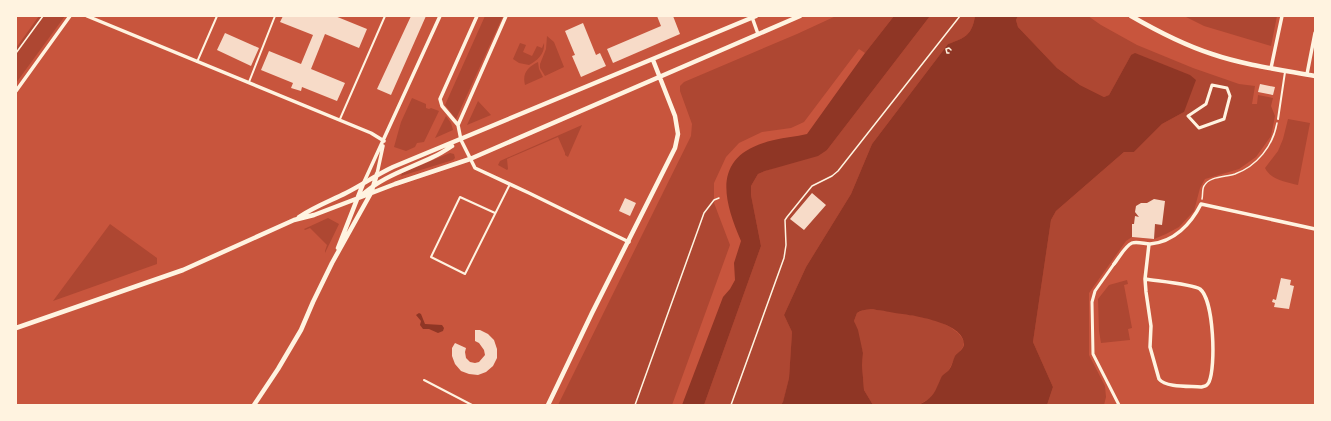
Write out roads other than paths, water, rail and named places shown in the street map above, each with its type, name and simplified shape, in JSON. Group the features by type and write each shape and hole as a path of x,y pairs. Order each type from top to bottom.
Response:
{"street":[{"path":"16,91 70,16"},
{"path":"87,16 371,133 384,141"},
{"path":"332,263 363,184 440,16"},
{"path":"477,16 440,99 442,106 458,125 462,140 475,168 629,242"},
{"path":"458,125 506,16"},
{"path":"294,220 314,215 395,184 470,159 660,78 800,16"},
{"path":"1131,16 1152,28 1213,55 1315,76"},
{"path":"1271,68 1282,16"},
{"path":"16,328 183,270 294,220 311,209 363,184 377,174 426,153 462,140 522,113 653,60 753,17 758,34"},
{"path":"1307,74 1315,32"},
{"path":"548,405 678,140 675,116 653,60"},
{"path":"1212,86 1227,88 1230,96 1224,119 1200,128 1188,116 1206,104 1212,86"},
{"path":"358,198 374,185 392,175 435,156 462,140"},
{"path":"254,405 302,330 313,302 332,263 374,185 384,141"},
{"path":"1119,405 1093,354 1092,302 1095,291 1128,246 1133,243 1149,244 1162,242 1181,231 1189,223 1201,204 1315,229"},
{"path":"1145,279 1192,286 1200,290 1205,296 1213,332 1212,360 1209,382 1206,386 1201,387 1167,384 1162,383 1159,379 1150,347 1151,326 1145,279 1149,244"}],"lane":[{"path":"197,62 217,16"},
{"path":"248,83 275,16"},
{"path":"339,120 386,16"},
{"path":"1278,119 1286,70"},
{"path":"495,213 460,196 431,257 465,274 510,184"},
{"path":"424,380 472,405"}]}
